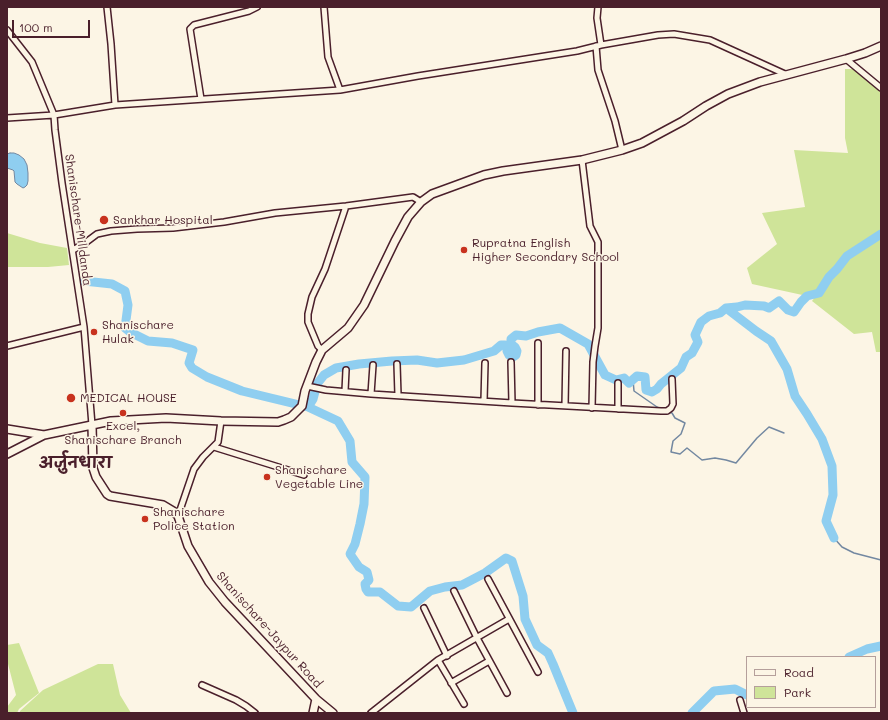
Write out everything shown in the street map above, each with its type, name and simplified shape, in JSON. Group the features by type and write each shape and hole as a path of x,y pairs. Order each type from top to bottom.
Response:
{"street":[{"path":"106,7 111,44 115,105"},
{"path":"201,100 190,30 194,25 250,11 257,7"},
{"path":"324,7 328,57 340,90"},
{"path":"598,7 598,70 615,121 622,150"},
{"name":"Shanischare-Milldanda","path":"7,30 32,62 54,115 61,176 84,327 92,425"},
{"path":"7,118 54,115 115,105 340,90 577,51 598,45 658,35 674,34 710,40 787,75"},
{"path":"7,454 44,435 111,421 166,418 278,422 291,417 302,406 307,386 322,350 348,328 364,305 408,217 421,202 432,194 484,175 582,160 622,150 642,143 728,94 760,82 846,59 881,46"},
{"path":"846,59 881,88"},
{"path":"582,160 590,226 598,242 598,328 593,362 592,408"},
{"path":"73,250 98,234 110,231 137,228 173,228 224,222 275,213 346,206 413,197 421,202"},
{"path":"322,350 318,346 308,322 308,314 312,297 325,270 346,206"},
{"path":"7,346 84,327"},
{"path":"538,344 538,405"},
{"path":"565,406 566,351"},
{"path":"511,362 512,403"},
{"path":"484,401 485,363"},
{"path":"398,364 398,395"},
{"path":"371,394 373,365"},
{"path":"345,391 346,370"},
{"path":"307,386 371,394 538,405 667,411 673,404 672,379"},
{"path":"618,383 618,409"},
{"path":"92,425 93,468 96,477 107,494 110,496 163,505 178,516 194,469 203,456 218,442 220,437 221,421"},
{"path":"7,429 44,435"},
{"path":"214,447 304,475"},
{"name":"Shanischare-Jaypur Road","path":"178,516 188,546 209,582 225,602 316,699 333,713"},
{"path":"488,579 538,672"},
{"path":"454,591 477,638 507,693"},
{"path":"424,608 447,656"},
{"path":"371,713 438,660 509,619"},
{"path":"438,660 464,704"},
{"path":"451,683 489,661"},
{"path":"202,685 236,700 255,713"},
{"path":"313,713 316,699"},
{"path":"740,700 744,713"}],"green space":[{"path":"845,69 856,69 881,87 881,234 877,237 881,238 881,352 876,352 872,332 854,334 812,301 818,293 807,296 752,284 747,268 777,244 762,213 805,207 794,150 848,153 845,138"},
{"path":"7,233 40,243 67,248 69,265 48,267 7,267"},
{"path":"19,643 39,693 19,709 17,713 7,713 7,707 16,695 7,660 7,645"},
{"path":"98,664 113,664 120,695 131,713 20,713 20,711 43,690"}],"water":[{"path":"10,153 19,155 24,159 27,165 28,181 27,185 23,188 15,182 14,171 7,168 7,154"}],"waterway":[{"path":"308,407 313,399 317,384 324,375 336,368 392,361 417,360 437,363 464,360 494,351 501,345 505,345 509,355 513,357 516,355 517,351 511,344 511,339 516,335 526,336 560,328 588,344 605,375 616,380 624,378 629,383 637,376 645,377 646,390 652,392 681,368 686,357 692,353 698,342 695,335 701,322 709,316 720,313 726,308 745,305 764,306 769,308 779,301 788,310 794,312 807,296 819,293 829,277 847,256 881,234"},
{"path":"84,281 112,284 125,291 128,305 125,328 148,341 172,343 193,350 189,363 192,368 207,377 242,391 308,407 338,421 350,441 352,462 365,477 364,504 355,544 350,554 359,567 367,572 369,580 365,584 368,592 380,592 398,606 411,607 430,591 462,585 485,573 506,558 512,561 523,596 525,619 537,645 548,653 573,713"},
{"path":"726,308 771,341 787,369 795,396 822,439 832,466 833,495 826,521 834,538"},
{"path":"633,380 634,391 661,409"},
{"path":"668,412 672,413 675,418 685,423 681,434 673,441 671,452 680,454 687,448 702,460 715,458 736,463 757,438 769,427 784,433"},
{"path":"834,538 842,547 854,553 881,560"},
{"path":"851,656 867,649 881,646"},
{"path":"692,713 714,691 735,689 746,694"}],"place":[{"name":"Sankhar Hospital","path":"104,220"},
{"name":"Rupratna English Higher Secondary School","path":"464,250"},
{"name":"Shanischare Hulak","path":"94,332"},
{"name":"MEDICAL HOUSE","path":"71,398"},
{"name":"Excel, Shanischare Branch","path":"123,413"},
{"name":"Shanischare Vegetable Line","path":"267,477"},
{"name":"Shanischare Police Station","path":"145,519"}],"district":[{"name":"अर्जुनधारा","path":"75,463"}]}
